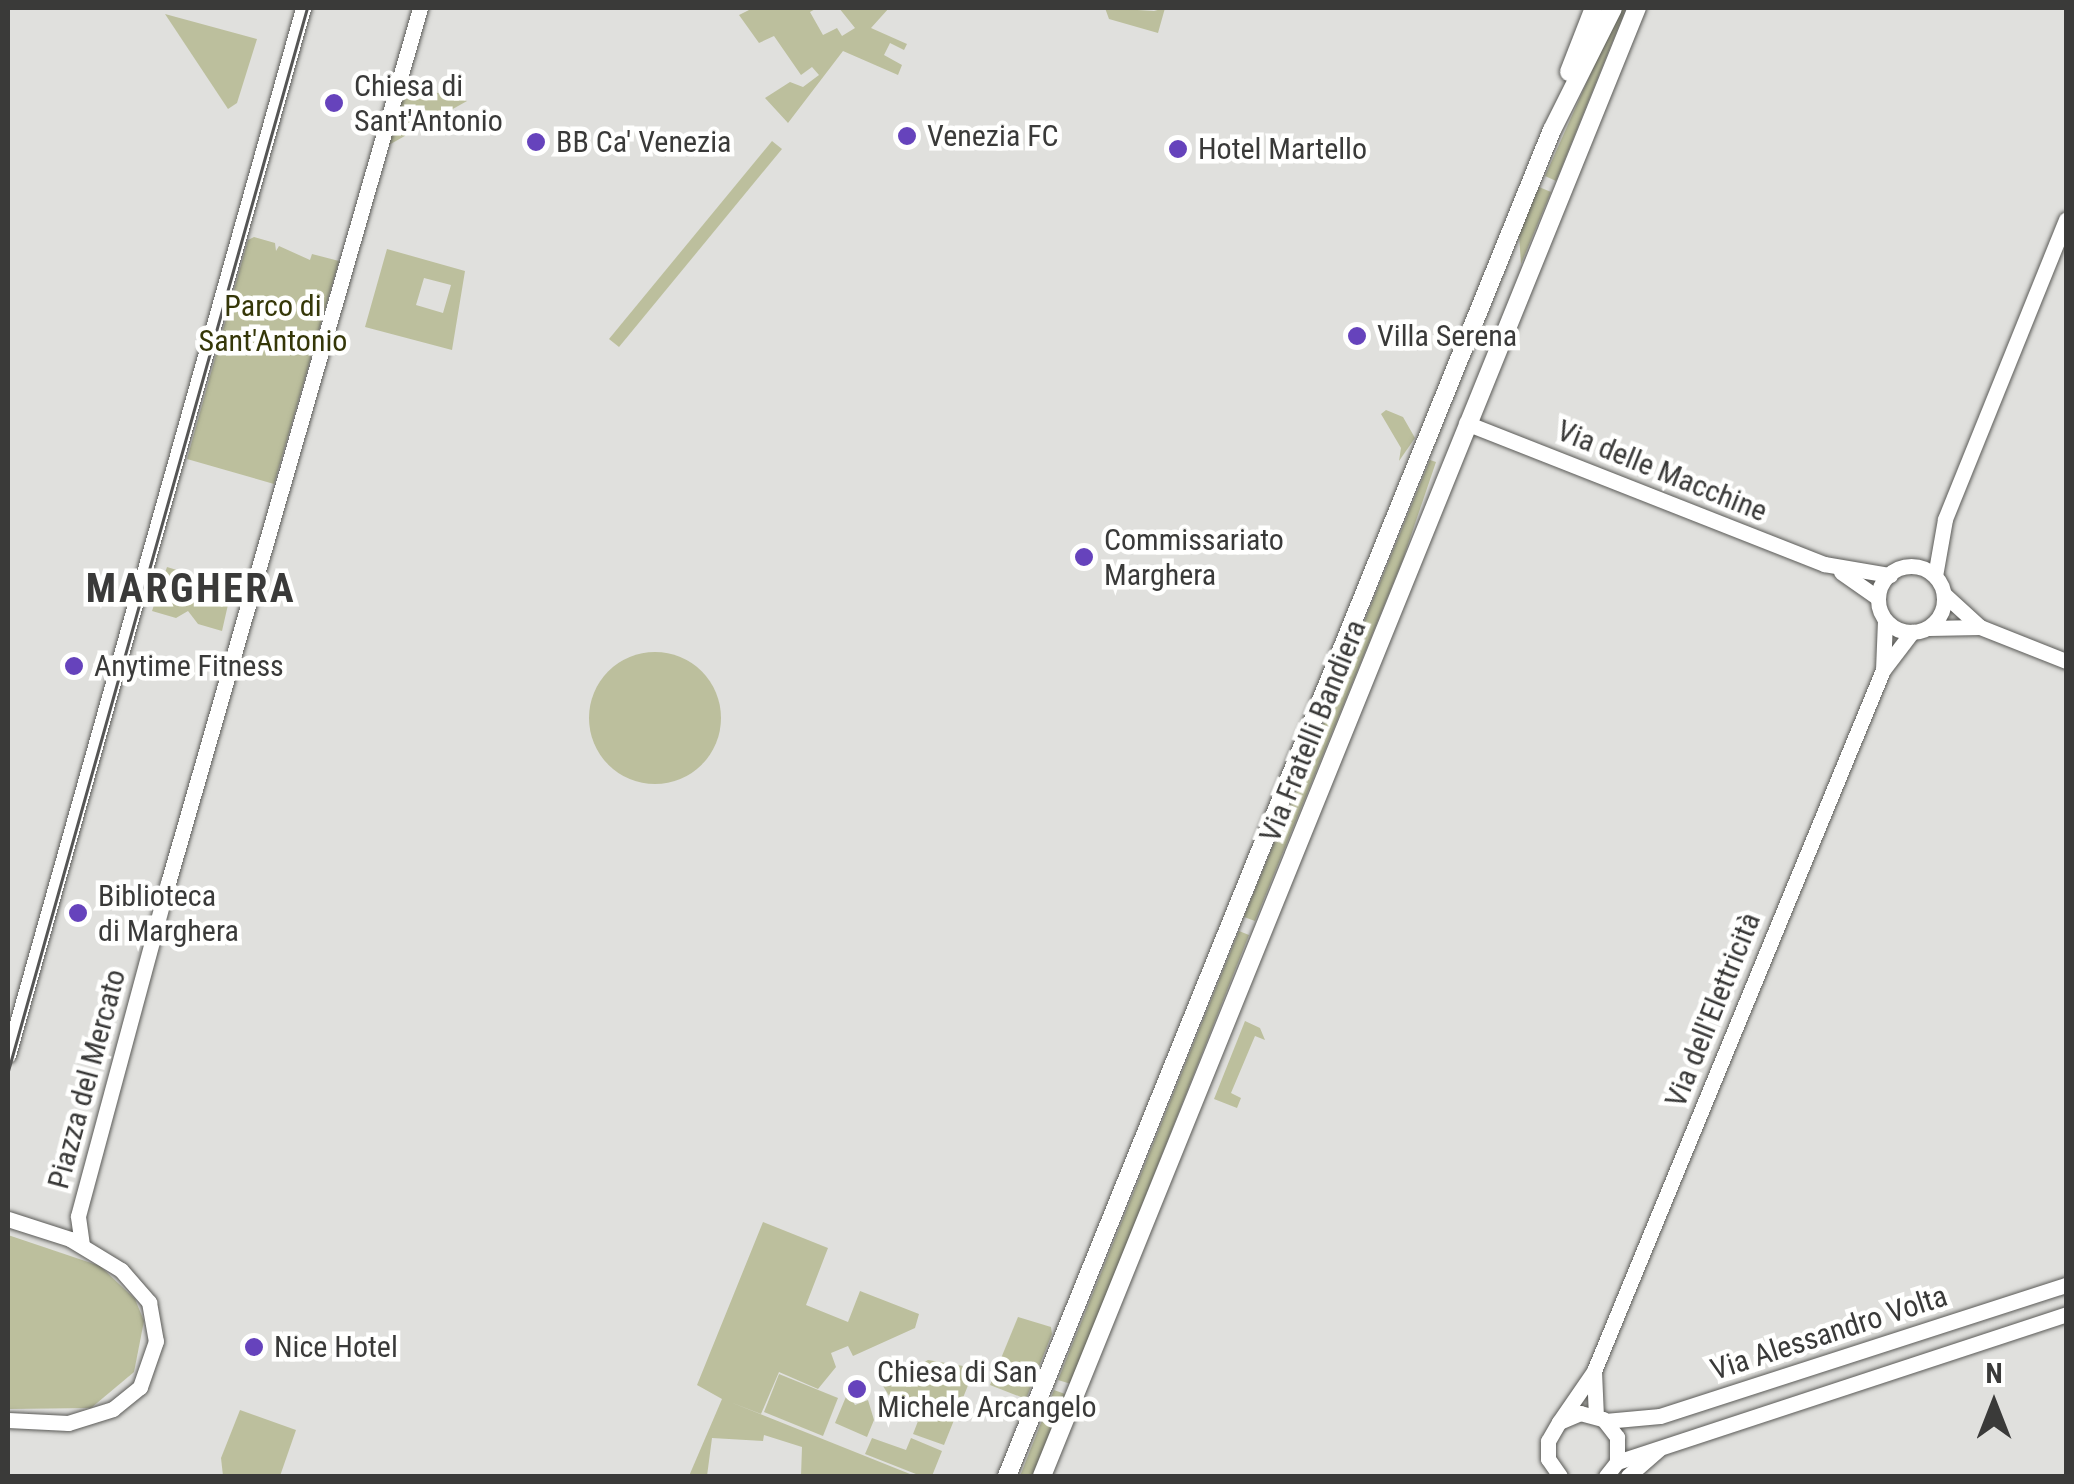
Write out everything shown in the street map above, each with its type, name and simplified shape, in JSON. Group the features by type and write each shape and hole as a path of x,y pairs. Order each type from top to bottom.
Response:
{"main road":[{"name":"Via Fratelli Bandiera","path":"1008,1476 1552,130 1594,8"},
{"name":"Via Fratelli Bandiera","path":"1552,130 1613,8"},
{"name":"Via Fratelli Bandiera","path":"1042,1476 1637,8"},
{"path":"1436,412 1466,423"}],"street":[{"path":"8,1056 303,8"},
{"name":"Piazza del Mercato","path":"82,1245 78,1216 420,8"},
{"path":"1934,576 1945,519 2066,219"},
{"name":"Via delle Macchine","path":"1466,423 1838,569 1878,598"},
{"path":"1980,628 1920,630 1885,620 1878,598 1890,574 1913,566 1934,576 1944,595 1980,628 2066,661"},
{"name":"Via delle Macchine","path":"1838,569 1890,574"},
{"path":"1920,630 1942,612 1944,595"},
{"name":"Via dell'Elettricità","path":"1559,1422 1594,1371 1883,670 1885,620"},
{"name":"Via dell'Elettricità","path":"1883,670 1920,630"},
{"path":"8,1219 82,1245 121,1270 149,1302 156,1341 146,1374 127,1400 90,1418 8,1420"},
{"name":"Via Alessandro Volta","path":"1559,1422 1580,1413 1601,1418 1666,1414 2066,1285"},
{"name":"Via Alessandro Volta","path":"1617,1462 2066,1314"},
{"name":"Via dell'Elettricità","path":"1594,1371 1601,1418 1618,1437 1617,1462"},
{"path":"1554,1474 1548,1442 1559,1422"},
{"path":"1628,1476 1676,1440"},
{"path":"1606,1476 1617,1462"}],"green space":[{"path":"753,8 817,8 810,12 823,35 837,28 842,36 855,28 839,8 889,8 871,28 907,44 904,50 890,43 884,55 902,65 898,75 843,51 788,123 765,98 790,82 803,87 819,75 812,67 801,75 774,36 759,43 739,15"},
{"path":"1105,8 1165,8 1158,33 1109,19"},
{"path":"1620,8 1626,8 1556,181 1545,176"},
{"path":"165,14 257,39 237,103 228,109"},
{"path":"405,84 467,101 387,146"},
{"path":"772,141 782,149 619,347 609,339"},
{"path":"1539,187 1551,192 1521,264 1519,234"},
{"name":"Parco di Sant'Antonio","path":"254,237 275,243 276,251 279,246 310,260 312,254 339,261 274,484 187,459 248,240"},
{"path":"387,249 465,271 452,350 365,327","holes":["424,278 451,285 443,313 416,305"]},
{"path":"1386,410 1403,417 1415,438 1399,461 1401,448 1381,414"},
{"path":"1430,460 1436,462 1403,559 1255,921 1244,917"},
{"path":"167,567 232,587 222,631 198,624 188,611 176,618 152,611"},
{"path":"655,652 692,663 710,681 721,718 710,755 692,773 655,784 618,773 600,755 589,718 600,681 618,663"},
{"path":"1239,931 1249,935 1071,1384 1058,1380"},
{"path":"1245,1021 1260,1028 1265,1040 1255,1036 1231,1093 1241,1098 1237,1108 1214,1099"},
{"path":"763,1222 828,1248 806,1305 848,1322 860,1291 919,1314 915,1328 853,1356 848,1346 831,1353 836,1367 818,1389 779,1372 761,1414 730,1402 915,1476 801,1476 802,1447 764,1435 763,1441 712,1438 707,1476 689,1476 722,1399 697,1385"},
{"path":"8,1235 100,1266 135,1299 144,1321 134,1372 91,1408 8,1409"},
{"path":"1018,1317 1051,1327 1052,1334 1026,1399 990,1385"},
{"path":"928,1360 975,1368 944,1445 913,1434 920,1416 894,1404 883,1386"},
{"path":"779,1374 838,1398 823,1436 764,1412"},
{"path":"1054,1390 1065,1394 1032,1476 1020,1476"},
{"path":"848,1392 855,1405 868,1400 874,1420 867,1437 835,1423"},
{"path":"240,1410 296,1430 280,1476 223,1476 221,1458"},
{"path":"872,1438 906,1450 911,1438 942,1451 932,1476 921,1476 865,1454"}],"tram line":[{"path":"8,1071 307,8"}],"place":[{"name":"Chiesa di Sant'Antonio","path":"334,103"},
{"name":"Venezia FC","path":"907,136"},
{"name":"BB Ca' Venezia","path":"536,142"},
{"name":"Hotel Martello","path":"1178,149"},
{"name":"Villa Serena","path":"1357,336"},
{"name":"Commissariato Marghera","path":"1084,557"},
{"name":"Anytime Fitness","path":"74,666"},
{"name":"Biblioteca di Marghera","path":"78,913"},
{"name":"Nice Hotel","path":"254,1347"},
{"name":"Chiesa di San Michele Arcangelo","path":"857,1389"}],"district":[{"name":"MARGHERA","path":"191,589"}]}
